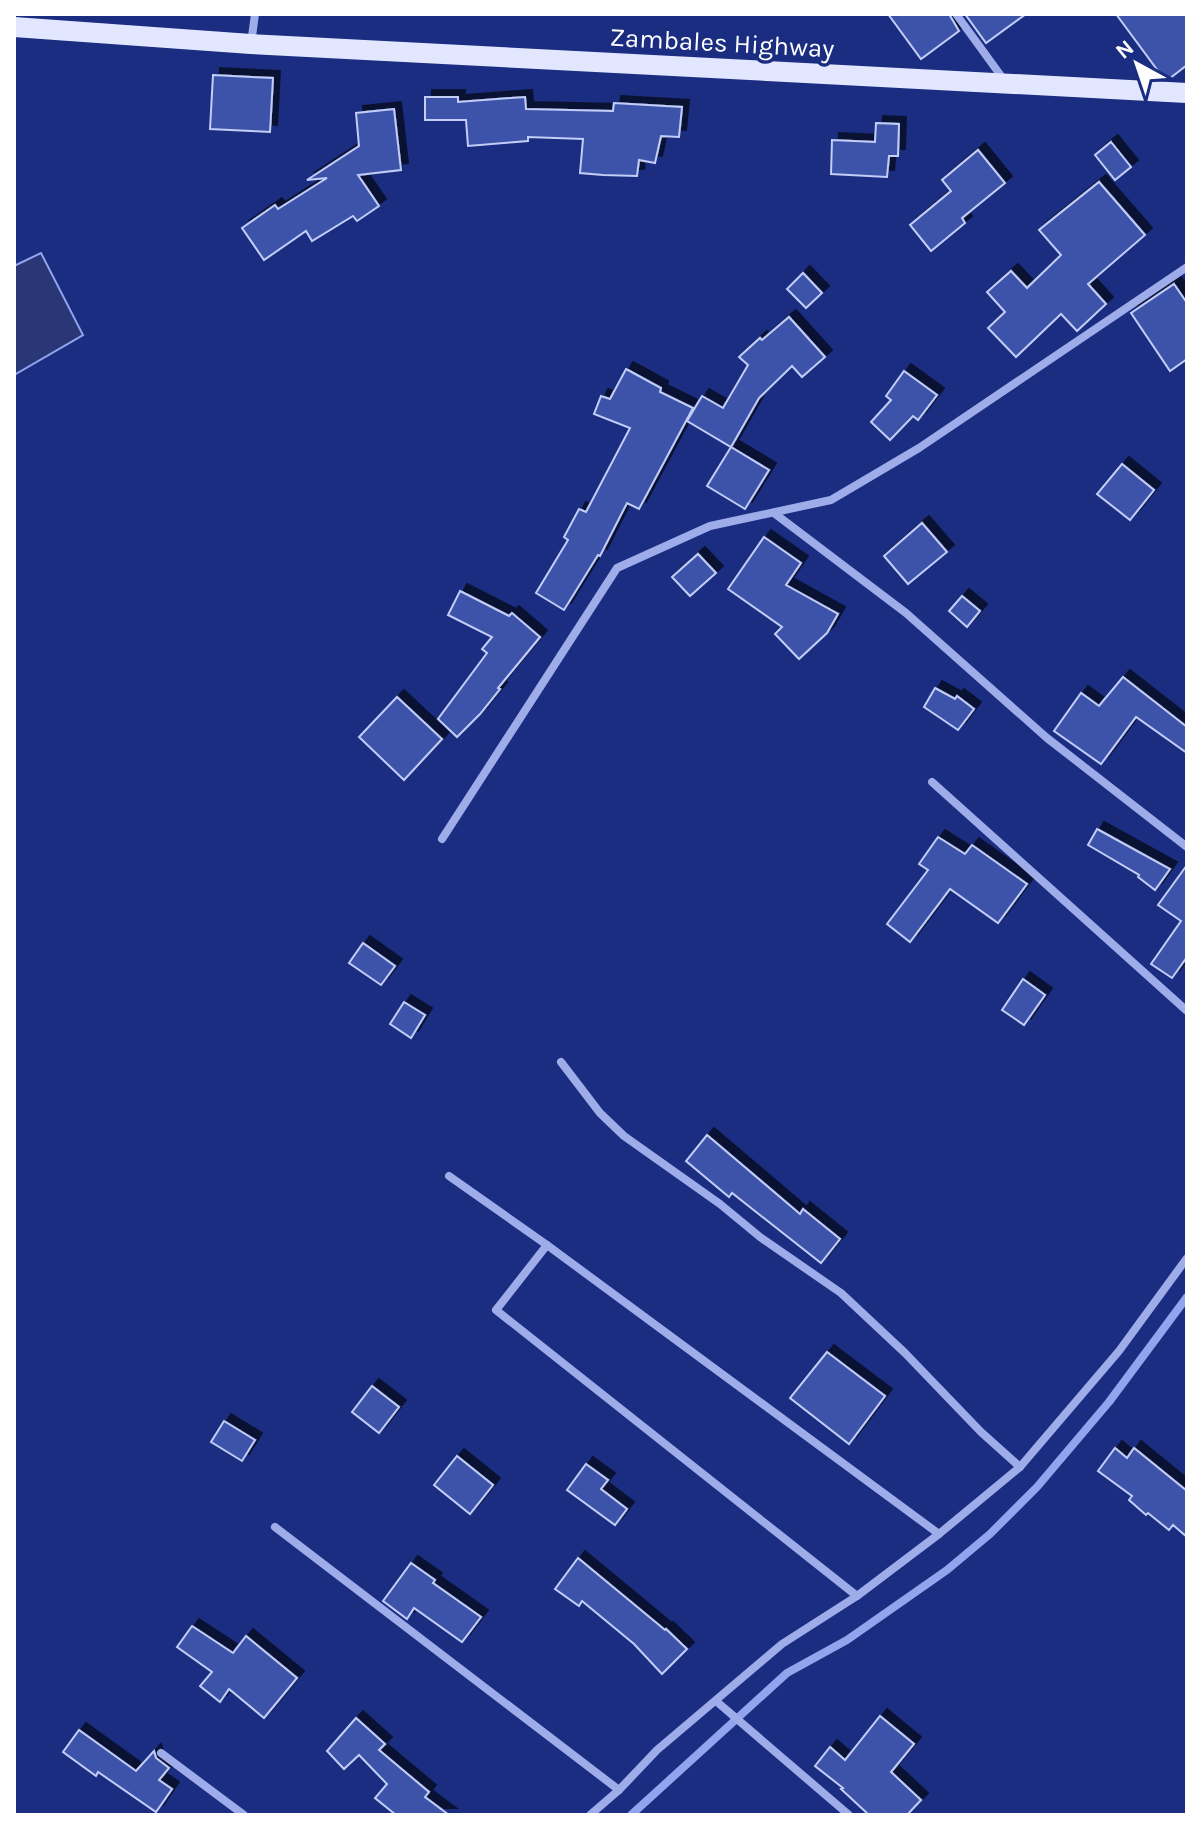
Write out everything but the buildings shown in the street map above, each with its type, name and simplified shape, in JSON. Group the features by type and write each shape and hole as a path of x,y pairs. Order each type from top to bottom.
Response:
{"main road":[{"name":"Zambales Highway","path":"14,27 251,44 1187,93"}],"street":[{"path":"251,44 255,14"},
{"path":"956,14 1007,84"},
{"path":"442,839 617,568 710,526 831,500 919,448 1187,267"},
{"path":"774,513 906,613 1047,738 1187,847"},
{"path":"932,782 1187,1011"},
{"path":"561,1062 600,1113 624,1136 841,1293 1020,1467"},
{"path":"449,1176 939,1534"},
{"path":"547,1245 496,1310 857,1596"},
{"path":"590,1815 657,1750 782,1644 857,1596 1020,1467 1119,1351 1187,1258"},
{"path":"275,1527 619,1790"},
{"path":"716,1701 849,1815"},
{"path":"161,1753 244,1815"}],"water":[{"path":"41,253 83,335 14,375 14,266"}],"waterway":[{"path":"631,1815 787,1673 847,1640 947,1570 990,1534 1037,1487 1109,1402 1187,1297"}]}
